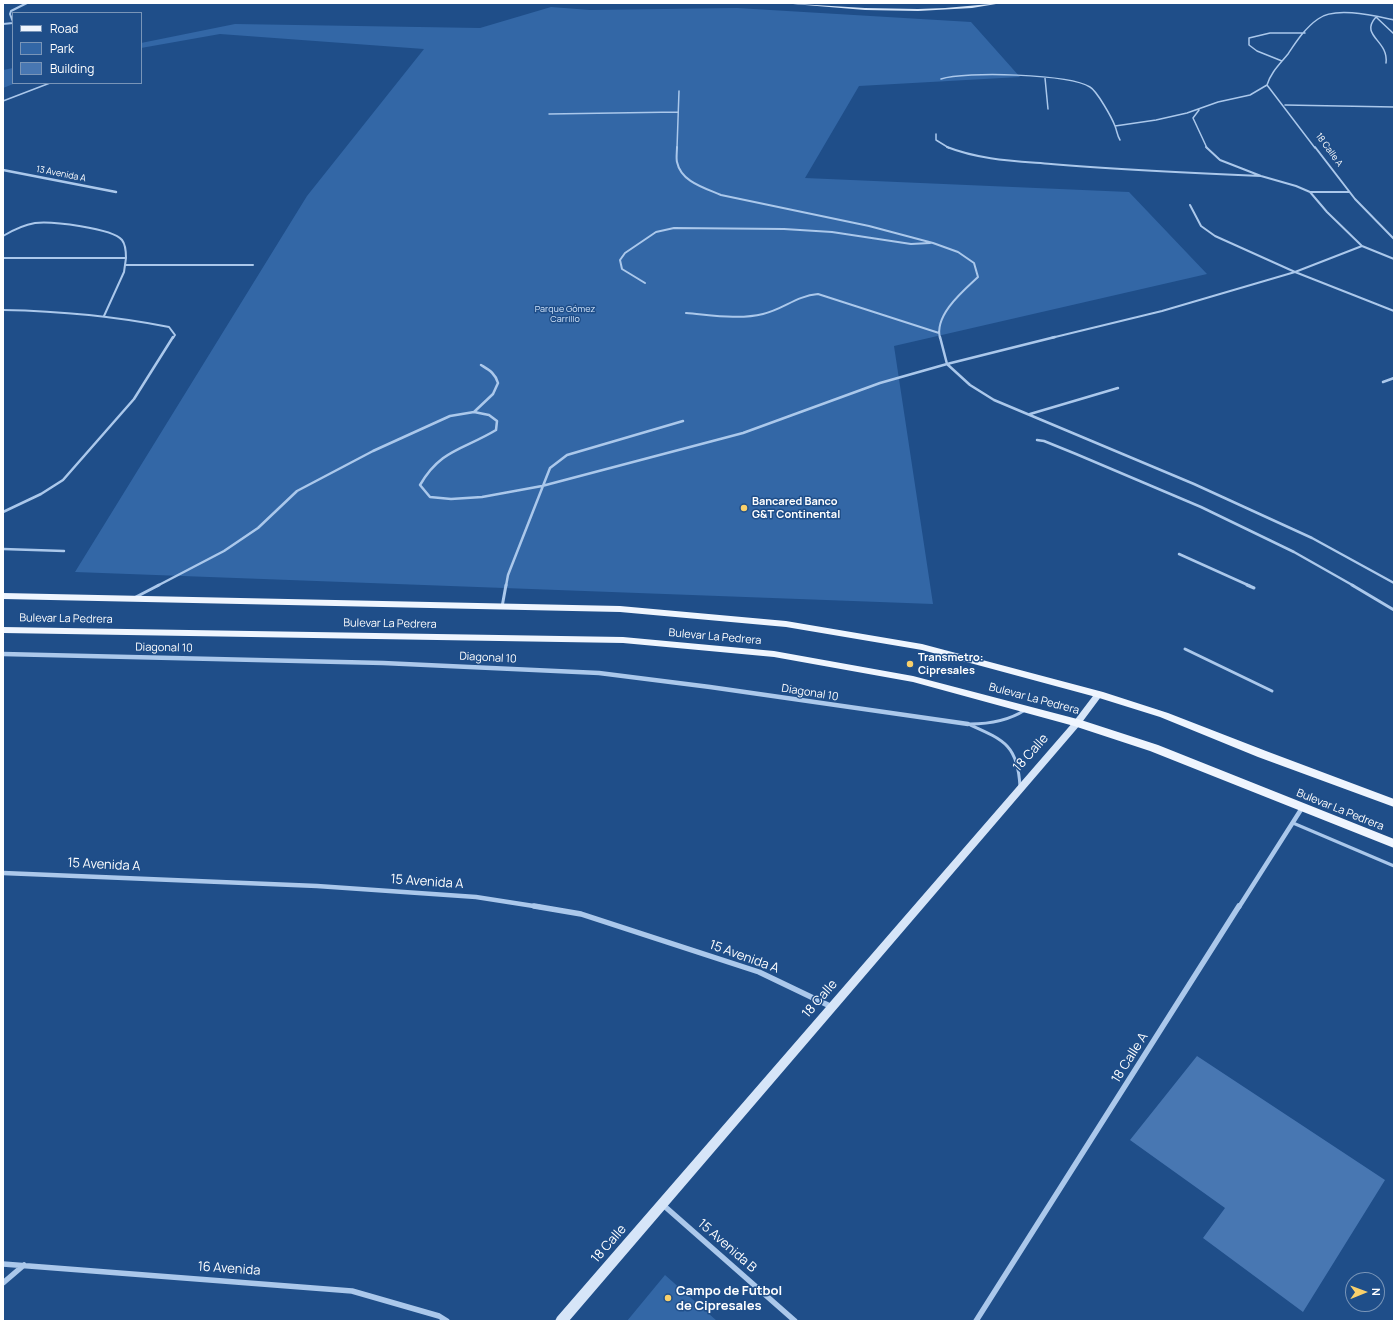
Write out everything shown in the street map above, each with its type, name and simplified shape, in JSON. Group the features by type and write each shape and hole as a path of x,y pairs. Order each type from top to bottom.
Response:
{"main road":[{"name":"Bulevar La Pedrera","path":"3,596 620,609 786,624 922,647 1099,694 1164,715 1262,754 1394,803"},
{"name":"Bulevar La Pedrera","path":"3,630 623,640 774,654 913,679 1077,723 1154,748 1394,844"}],"street":[{"path":"12,19 10,14 11,11 27,3"},
{"path":"783,3 890,12 942,10 1000,3"},
{"name":"13 Avenida A","path":"3,170 116,192"},
{"name":"Diagonal 10","path":"3,654 383,663 599,672 968,724"},
{"name":"18 Calle","path":"561,1321 1020,787 1077,723 1099,694"},
{"name":"18 Calle A","path":"976,1321 1302,807"},
{"name":"15 Avenida A","path":"3,873 317,886 483,898 581,914 760,972 832,1007"},
{"name":"15 Avenida B","path":"662,1204 795,1321"},
{"name":"16 Avenida","path":"3,1264 352,1291 439,1316 447,1321"},
{"path":"3,1283 24,1265"}],"lane":[{"path":"1115,126 1142,123 1199,110 1216,103 1250,96 1262,90 1267,85 1270,76 1278,68 1295,43 1320,17 1340,14 1394,20"},
{"path":"1376,17 1394,34"},
{"path":"1376,17 1370,21 1369,26 1371,32 1386,49 1388,57 1386,63"},
{"path":"1282,61 1257,51 1249,45 1249,38 1257,35 1274,33 1305,33"},
{"path":"940,79 962,74 1069,80 1092,88 1115,126 1115,134 1120,140"},
{"path":"1046,78 1048,109"},
{"path":"3,101 47,84"},
{"name":"18 Calle A","path":"1267,85 1285,105 1349,192 1394,239"},
{"path":"679,91 677,162 682,175 699,186 721,195 869,226 933,243 958,252 974,263 978,277 960,293 945,313 939,333 947,364 970,385 994,400 1194,484 1312,538 1394,582"},
{"path":"1285,105 1394,107"},
{"path":"1199,110 1193,118 1205,146 1220,160 1310,192 1349,192"},
{"path":"549,114 678,112"},
{"path":"936,134 936,140 945,147 962,153 1001,159 1115,170 1262,176"},
{"path":"1310,192 1327,212 1362,246 1394,259"},
{"path":"1190,205 1201,226 1215,236 1295,272 1394,311"},
{"path":"3,236 14,228 26,224 60,222 102,231 120,238 124,244 126,258 124,272 104,316"},
{"path":"645,283 622,269 620,260 625,253 656,232 674,228 816,231 911,244 933,243"},
{"path":"132,599 224,551 258,528 297,491 373,451 450,416 474,412 489,415 497,421 496,430 483,439 456,449 438,460 426,472 420,486 430,497 451,499 482,496 542,486 744,433 880,383 947,364 1162,311 1295,272 1347,250 1362,246"},
{"path":"3,258 126,258"},
{"path":"125,265 253,265"},
{"path":"686,314 762,315 799,296 818,294 939,333"},
{"path":"3,310 50,311 104,316 169,327 175,335 134,399 63,480 41,494 3,512"},
{"path":"474,412 494,392 498,384 498,377 492,371 481,365"},
{"path":"1383,382 1394,378"},
{"path":"1030,414 1118,388"},
{"path":"502,607 508,575 550,468 567,455 683,421"},
{"path":"1037,440 1044,441 1107,466 1224,517 1294,552 1394,610"},
{"path":"3,549 64,551"},
{"path":"1179,554 1254,588"},
{"path":"1186,649 1272,691"},
{"path":"968,724 990,724 1002,722 1016,717 1026,709"},
{"path":"968,724 994,735 1006,743 1014,755 1020,769 1020,787"},
{"path":"1293,822 1394,866"}],"green space":[{"name":"Parque Gómez Carrillo","path":"551,7 590,10 737,8 971,22 1020,77 859,86 805,178 1129,192 1207,274 894,346 933,604 75,572 307,196 424,49 220,34 142,48 142,43 235,24 480,28"},
{"path":"12,68 12,84 13,84 3,88 3,70"},
{"name":"Campo de Futbol de Cipresales","path":"665,1275 717,1321 627,1321"}],"building":[{"path":"1197,1056 1385,1180 1303,1312 1203,1238 1225,1208 1130,1140"}],"place":[{"name":"Bancared Banco G&T Continental","path":"744,508"},
{"name":"Transmetro: Cipresales","path":"910,664"},
{"name":"Campo de Futbol de Cipresales","path":"668,1298"}]}
